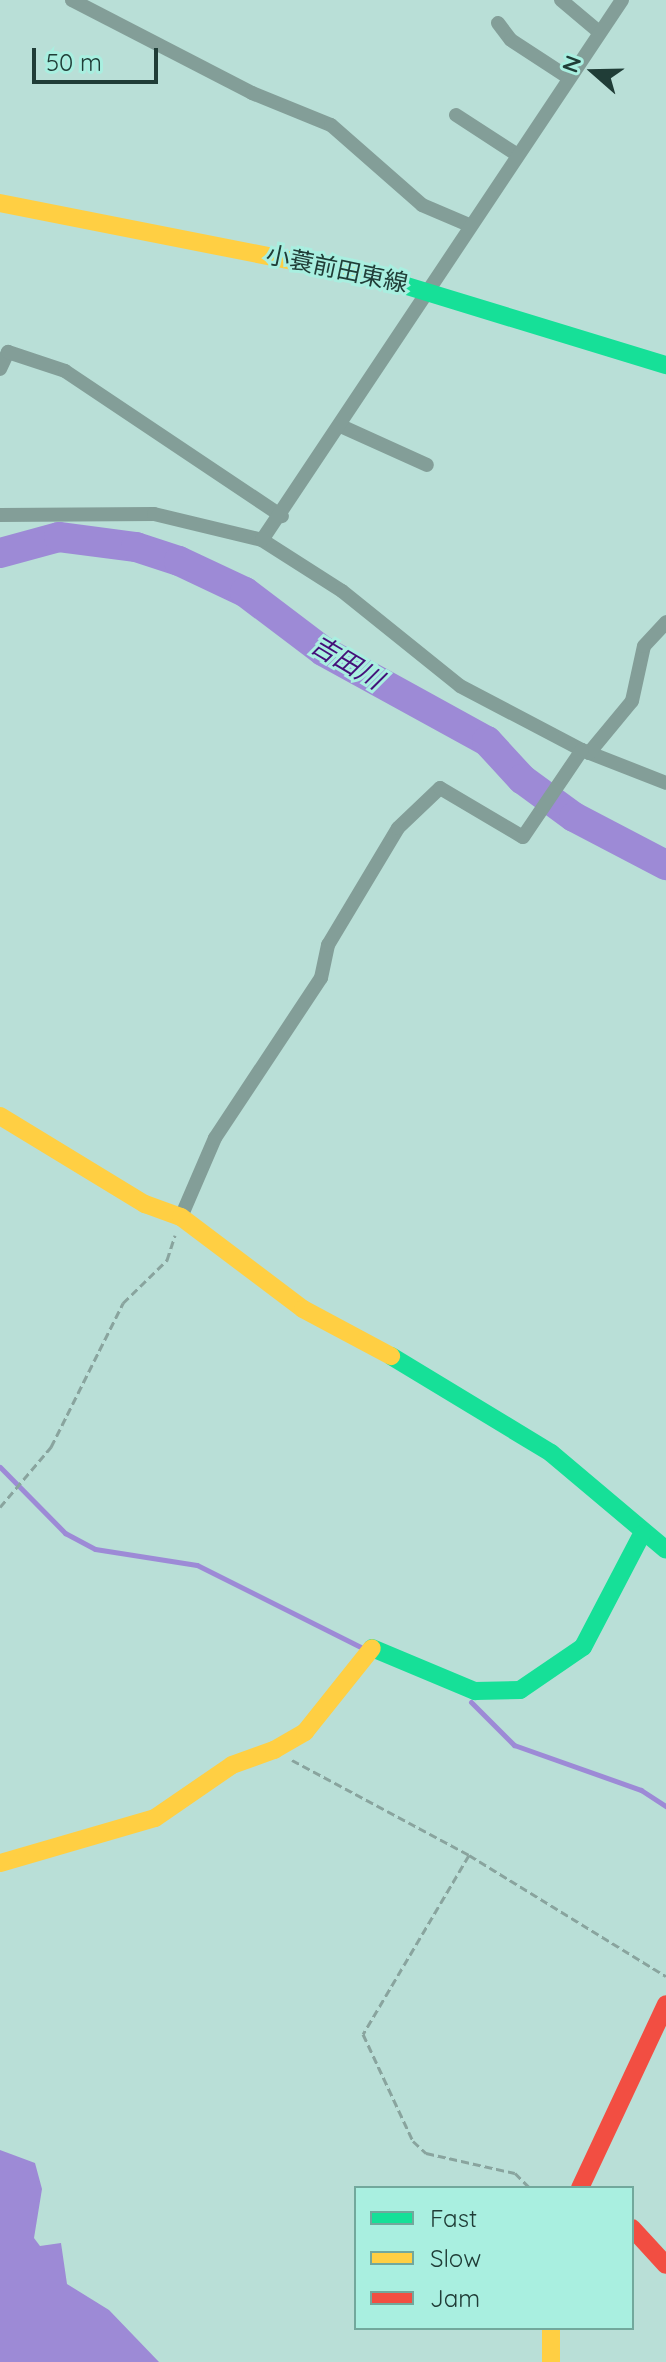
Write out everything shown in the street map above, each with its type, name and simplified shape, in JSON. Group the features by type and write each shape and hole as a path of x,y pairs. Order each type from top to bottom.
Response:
{"street":[{"path":"72,0 252,93 331,125 422,205 469,225"},
{"path":"561,0 598,31"},
{"path":"262,540 343,427 427,288 566,76 622,0"},
{"path":"498,23 511,40 566,76"},
{"path":"456,115 516,154"},
{"name":"小蓑前田東線","path":"0,203 427,288 666,365"},
{"path":"0,369 8,352 65,371 282,516"},
{"path":"343,427 427,465"},
{"path":"0,515 154,514 262,540 342,591 460,686 585,752 666,783"},
{"path":"181,1217 215,1138 321,978 328,945 366,875 421,801 440,788 523,837 532,819 566,773 632,701 644,646 666,622"},
{"path":"0,1116 145,1204 181,1217 269,1288 474,1401 551,1453 642,1534 666,1550"},
{"path":"0,1863 155,1818 232,1765 274,1750 305,1732 374,1646 475,1691 520,1690 583,1647 642,1534"},
{"path":"581,2186 666,2004"},
{"path":"634,2230 666,2265"},
{"path":"551,2330 551,2362"}],"path":[{"path":"0,1507 18,1492 51,1447 123,1303 167,1260 181,1217"},
{"path":"274,1750 469,1855 666,1976"},
{"path":"469,1855 363,2034 413,2141 426,2153 515,2173 528,2186"}],"shaded area":[{"path":"0,2150 35,2163 42,2189 34,2238 40,2246 61,2243 67,2284 109,2310 159,2362 0,2362"}],"waterway":[{"name":"吉田川","path":"0,553 59,537 136,547 179,561 245,592 323,651 487,741 522,779 574,817 666,865"},
{"path":"0,1467 65,1533 95,1549 197,1565 361,1647"},
{"path":"471,1702 514,1745 641,1790 666,1806"}],"traffic: fast":[{"path":"384,279 666,365"},
{"path":"391,1356 551,1453 666,1550"},
{"path":"372,1648 475,1691 520,1690 583,1647 642,1534"}],"traffic: slow":[{"path":"0,203 384,279"},
{"path":"0,1116 145,1204 181,1217 303,1309 391,1356"},
{"path":"0,1863 155,1818 232,1765 274,1750 305,1732 372,1648"},
{"path":"551,2330 551,2362"}],"traffic: jam":[{"path":"581,2186 666,2004"},
{"path":"634,2230 666,2265"}]}
